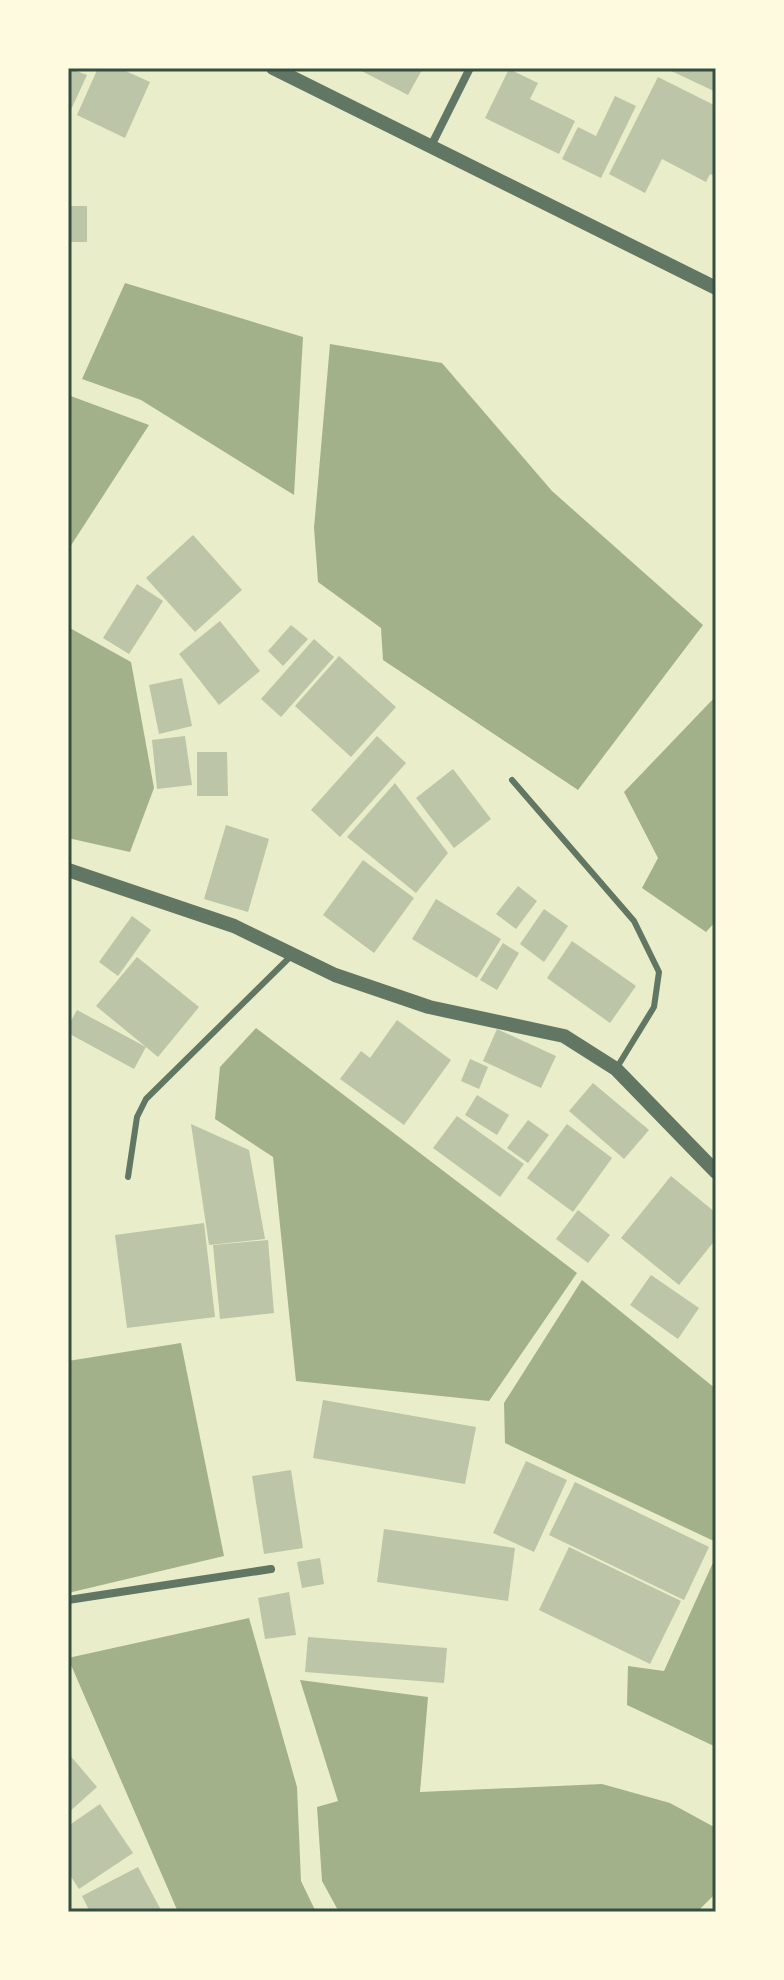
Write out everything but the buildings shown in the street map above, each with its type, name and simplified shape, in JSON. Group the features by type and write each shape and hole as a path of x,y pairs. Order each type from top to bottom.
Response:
{"street":[{"path":"273,68 716,288"},
{"path":"431,146 470,68"},
{"path":"68,870 234,926 335,975 429,1007 564,1036 616,1069 716,1172"},
{"path":"68,1600 271,1569"}],"lane":[{"path":"512,780 634,921 659,972 654,1007 616,1069"},
{"path":"128,1177 137,1117 146,1099 293,954"}],"shaded area":[{"path":"125,283 303,337 294,495 141,400 82,379"},
{"path":"330,344 442,363 552,491 703,625 578,790 383,660 381,628 318,582 314,528"},
{"path":"68,395 149,425 68,550"},
{"path":"68,627 131,662 154,788 130,852 68,838"},
{"path":"716,696 716,921 706,932 642,888 658,858 624,792"},
{"path":"256,1028 577,1273 489,1401 296,1381 273,1157 215,1119 220,1067"},
{"path":"582,1280 716,1389 716,1542 505,1443 504,1403"},
{"path":"181,1343 224,1556 68,1593 68,1361"},
{"path":"716,1556 716,1747 627,1705 628,1666 664,1671"},
{"path":"249,1618 297,1787 301,1881 316,1912 178,1912 68,1658"},
{"path":"300,1680 428,1697 420,1792 602,1784 670,1803 716,1828 716,1893 697,1912 339,1912 322,1881 317,1807 338,1801"}]}
